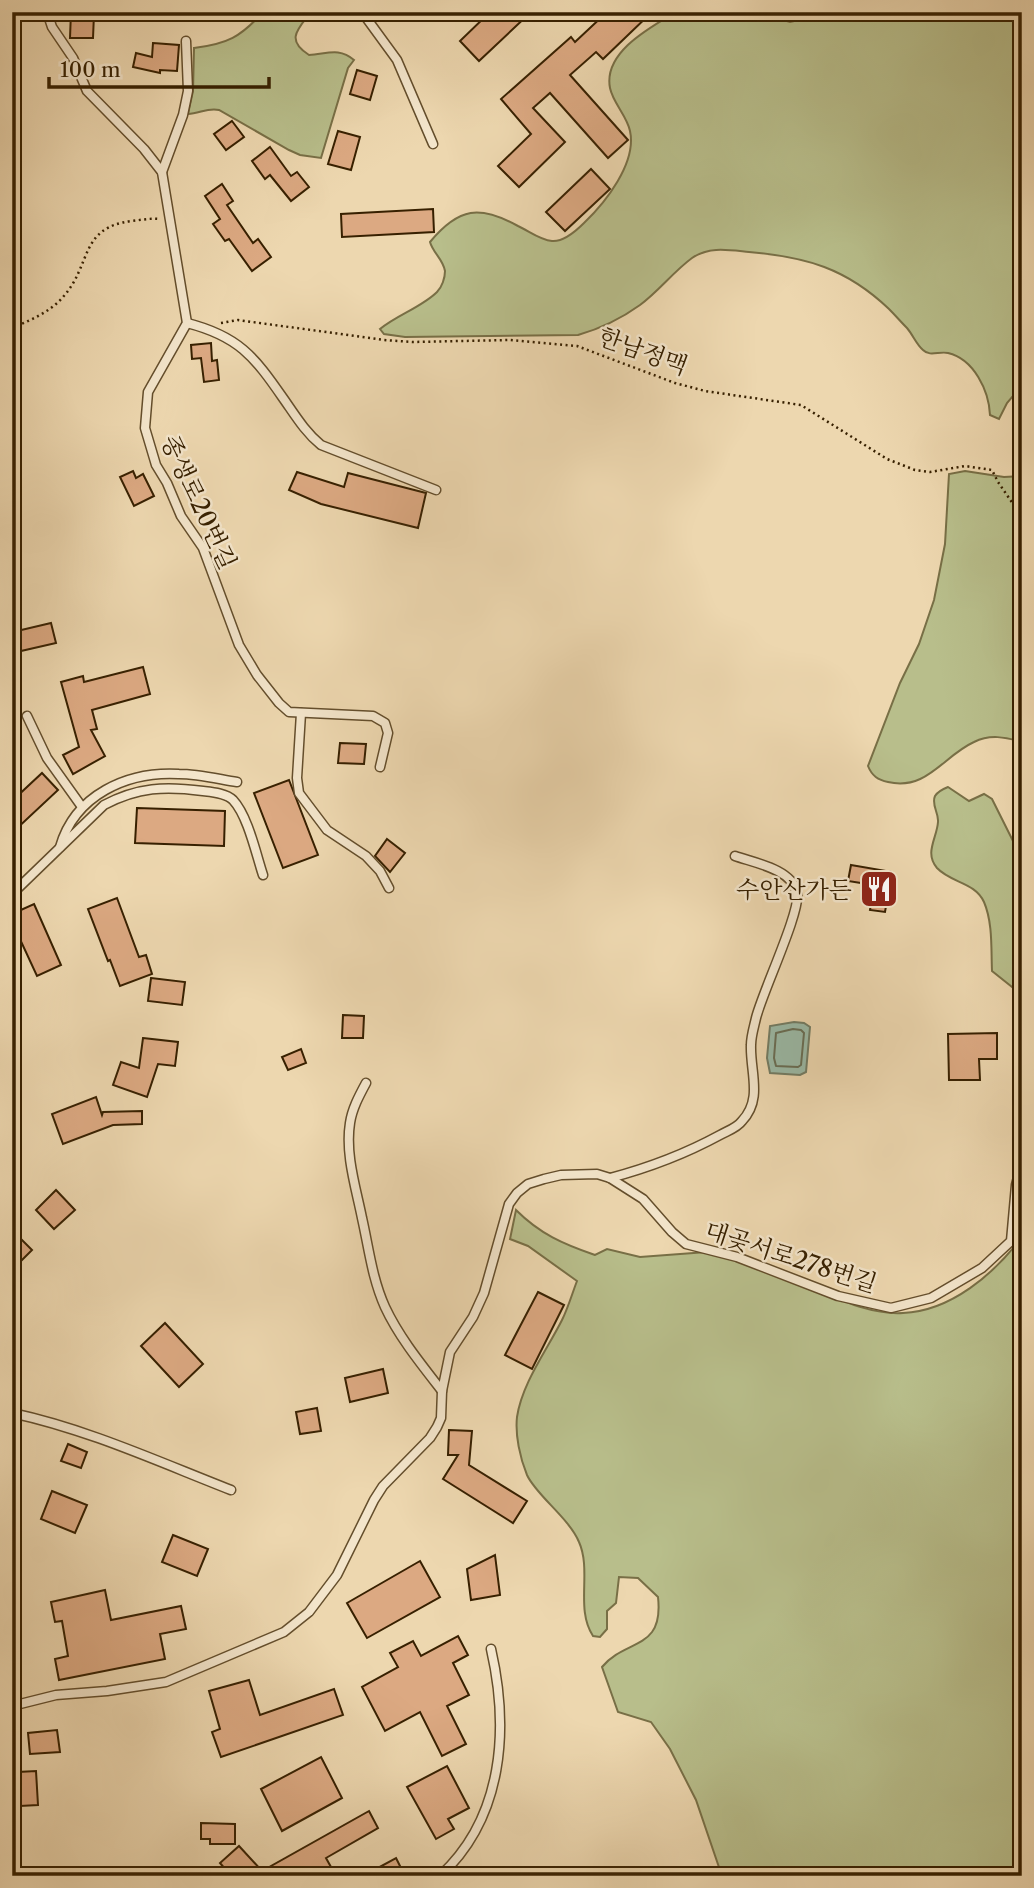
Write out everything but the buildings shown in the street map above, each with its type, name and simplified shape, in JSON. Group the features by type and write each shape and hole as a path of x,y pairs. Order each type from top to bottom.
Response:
{"lane":[{"path":"47,12 52,27 73,58 86,91 144,149 162,172"},
{"path":"362,12 397,60 433,144"},
{"path":"186,41 188,91 183,115 162,172 187,323 211,329 237,344 255,362 309,435 321,445 436,490"},
{"name":"종생로20번길","path":"187,323 148,392 145,428 149,447 181,516 203,548 239,645 257,675 289,712 373,716 385,723 388,733 380,767"},
{"path":"301,713 297,778 299,793 327,830 366,856 380,871 389,888"},
{"path":"27,716 47,758 82,807"},
{"path":"60,849 66,828 82,807 100,793 120,783 151,775 179,774 237,782"},
{"path":"12,894 104,805 117,798 166,787 216,793 231,798 241,811 263,875"},
{"name":"대곶서로278번길","path":"610,1178 653,1165 699,1146 740,1125 751,1111 754,1097 751,1044 756,1017 798,905 797,892 791,880 776,871 735,856"},
{"path":"366,1083 356,1102 350,1123 350,1145 375,1283 386,1309 411,1352 442,1391"},
{"name":"대곶서로278번길","path":"12,1706 56,1695 166,1682 284,1632 309,1612 337,1575 383,1486 430,1438 437,1427 450,1352 480,1305 495,1261 509,1204 528,1184 561,1175 585,1174 610,1178 643,1199 686,1244 737,1257 838,1296 891,1308 931,1298 982,1268 1011,1241 1019,1200 1022,1162"},
{"path":"12,1413 85,1434 231,1490"},
{"path":"440,1876 461,1853 475,1827 486,1805 497,1768 501,1747 501,1700 491,1649"}],"path":[{"path":"12,328 36,317 63,297 77,278 96,236 104,228 118,222 155,218 169,220"},
{"name":"한남정맥","path":"211,329 229,320 238,320 384,340 510,340 577,345 676,383 801,405 887,459 915,470 930,472 965,466 992,470 1022,517"}],"green space":[{"path":"263,12 311,12 296,34 297,44 302,50 309,55 338,52 354,60 348,68 321,158 300,155 289,150 219,110 188,114 193,91 194,48 233,38 248,28"},
{"path":"676,12 755,12 790,22 803,19 809,12 1022,12 1022,391 1018,390 1007,403 999,419 990,415 983,386 965,362 948,353 926,352 907,328 873,295 841,274 824,267 770,254 719,250 699,254 685,263 633,310 610,323 578,335 405,337 384,334 380,329 439,290 445,271 430,242 441,230 461,216 471,213 492,215 552,241 570,235 592,215 618,182 629,156 631,143 628,125 610,88 614,63 631,42"},
{"path":"965,471 1004,477 1022,476 1022,742 998,737 980,739 914,782 884,781 873,775 868,766 900,683 919,644 934,600 945,544 949,474"},
{"path":"948,787 969,801 984,794 992,799 1020,855 1022,995 992,971 989,919 980,895 969,886 943,873 933,862 931,851 938,822 934,799 942,789"},
{"path":"516,1210 552,1237 595,1255 607,1249 640,1257 707,1252 730,1255 855,1305 891,1313 921,1311 954,1298 985,1277 1022,1237 1022,1876 722,1876 696,1800 670,1749 651,1722 618,1712 602,1667 649,1635 655,1627 658,1597 638,1578 619,1577 616,1603 607,1611 607,1629 600,1637 593,1636 585,1614 583,1553 579,1542 568,1524 531,1483 522,1461 517,1431 520,1404 529,1379 564,1315 577,1281 528,1246 510,1239"}],"water":[{"path":"794,1022 810,1027 806,1072 800,1075 770,1073 767,1058 770,1026"}],"place":[{"name":"수안산가든","path":"879,889"}]}
